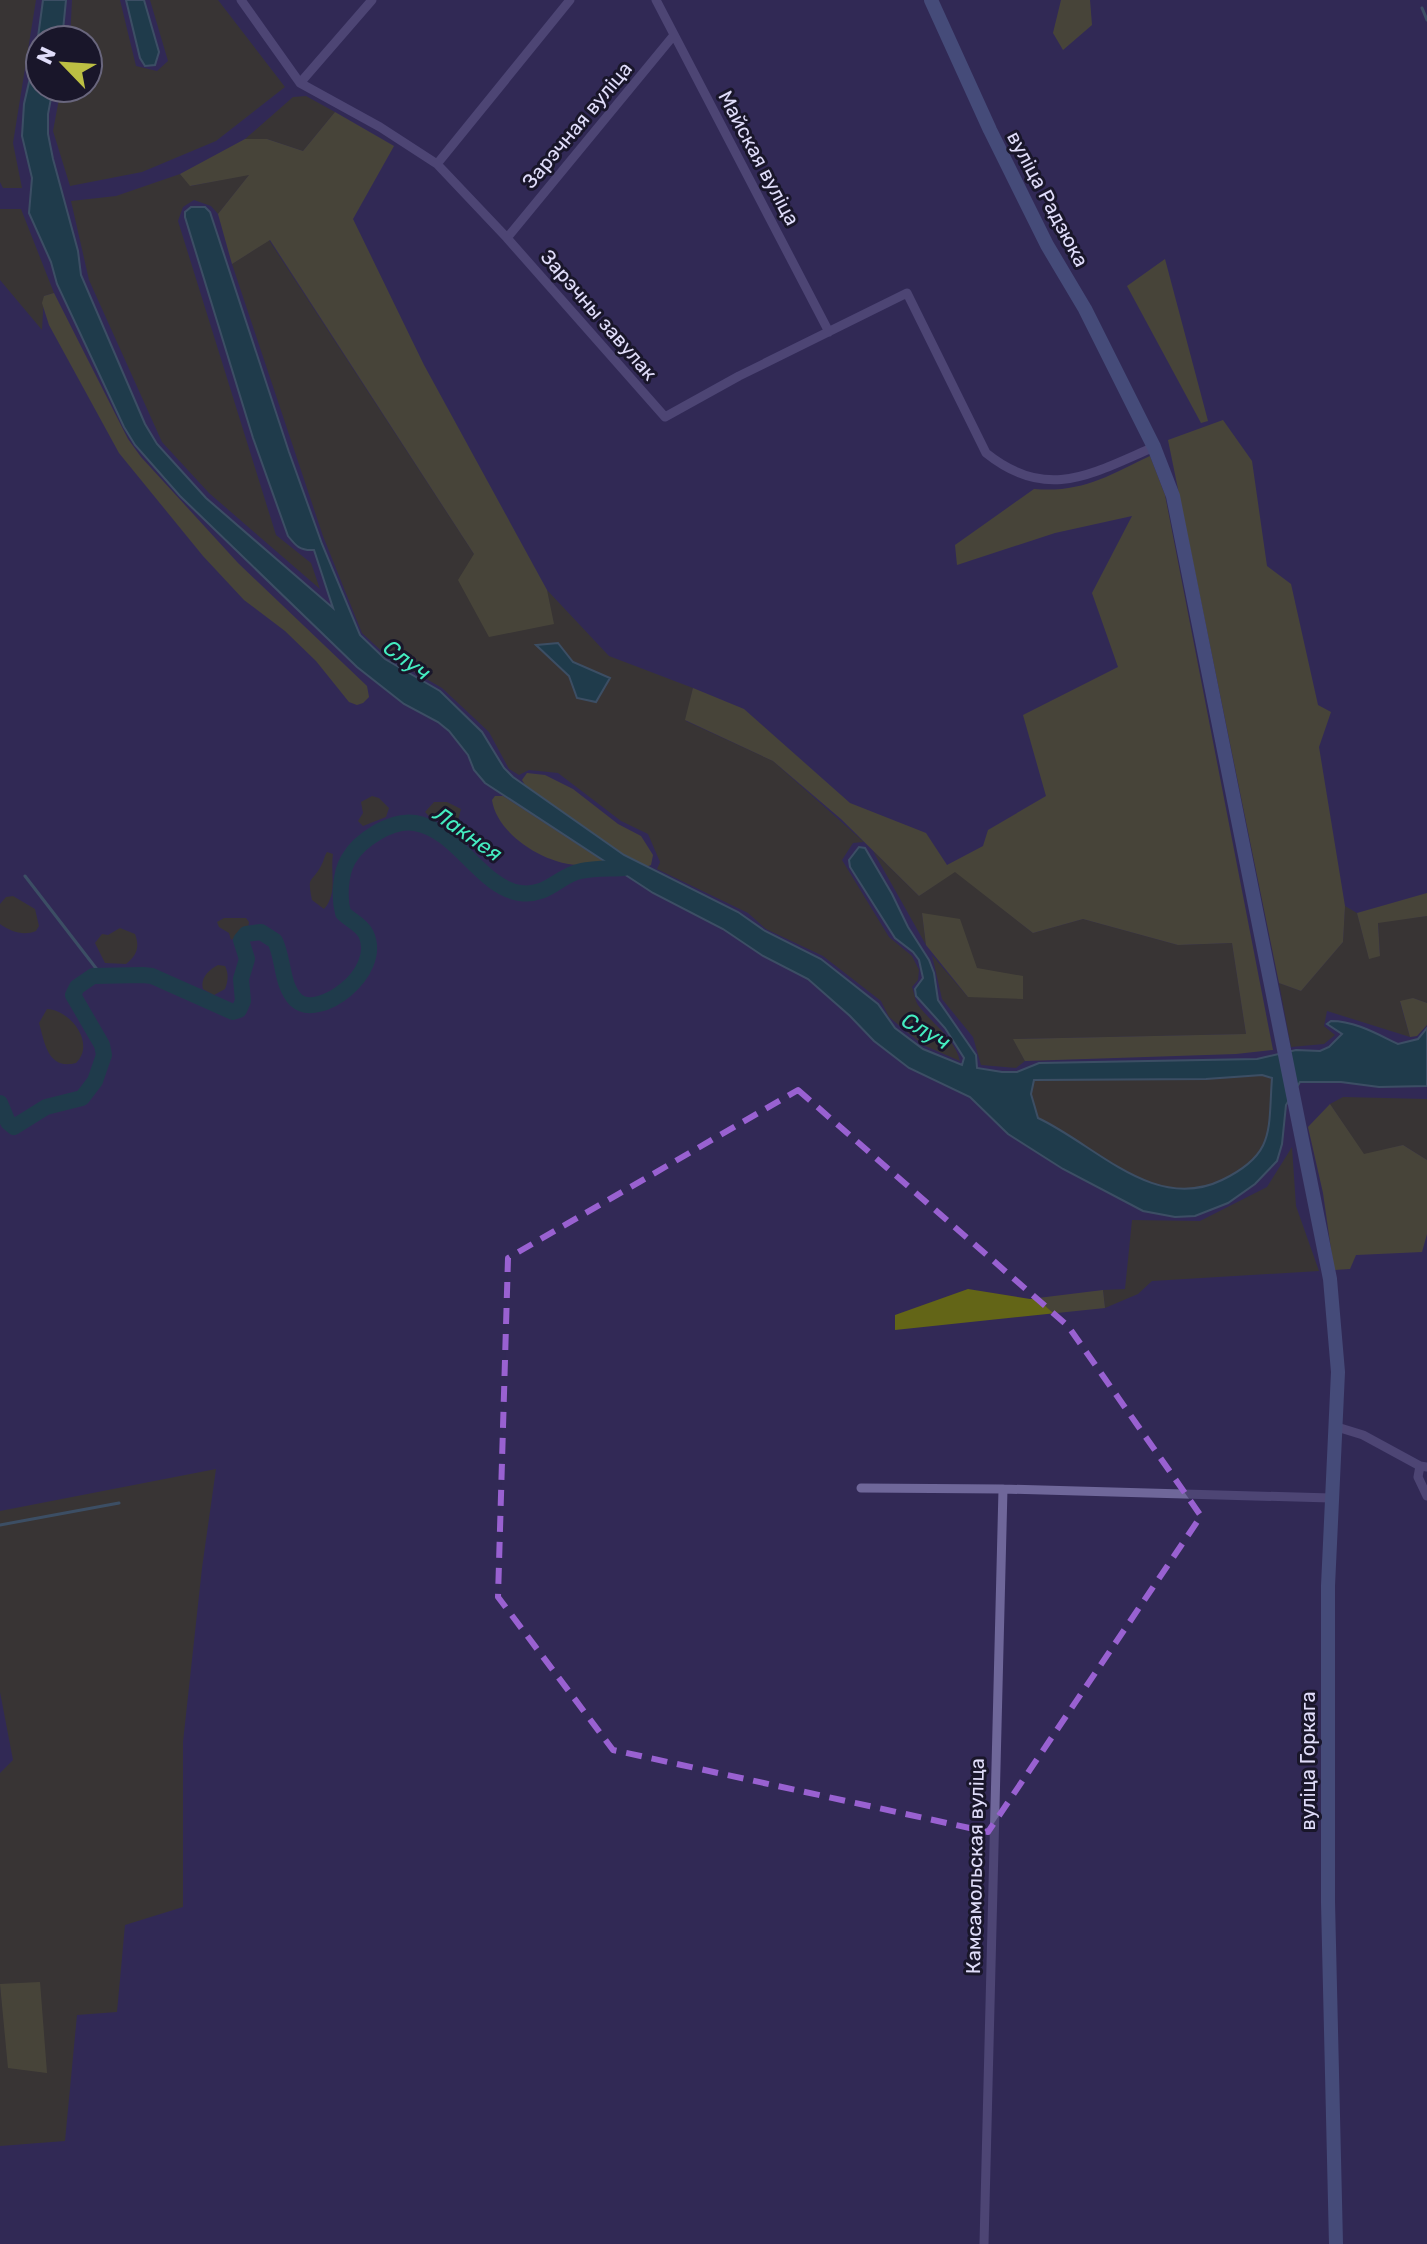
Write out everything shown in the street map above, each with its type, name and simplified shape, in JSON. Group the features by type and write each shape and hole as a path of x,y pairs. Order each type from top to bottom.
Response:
{"main road":[{"name":"вуліца Радзюка","path":"931,0 1047,245 1085,309 1154,447 1173,496 1275,1003"},
{"name":"вуліца Горкага","path":"1275,1003 1330,1279 1338,1372 1328,1586 1328,1902 1336,2244"}],"street":[{"path":"241,0 300,83 372,0"},
{"path":"437,164 570,0"},
{"name":"Майская вуліца","path":"656,0 829,332"},
{"name":"Зарэчная вуліца","path":"507,238 674,35"},
{"name":"Зарэчны завулак","path":"300,83 380,127 437,164 507,238 665,417 829,332"},
{"path":"829,332 907,293 986,453 1007,470 1029,478 1051,482 1075,477 1101,470 1154,447"},
{"path":"1337,1427 1363,1435 1423,1466 1418,1477 1427,1496"},
{"path":"861,1488 1331,1498"},
{"name":"Камсамольская вуліца","path":"984,2244 1003,1489"}],"highlighted area":[{"path":"798,1090 1068,1326 1201,1516 988,1832 613,1750 498,1597 508,1258"}],"shaded area":[{"path":"0,0 36,0 32,24 24,24 24,75 13,143 22,188 3,188 0,182"},
{"path":"43,0 66,0 64,24 40,24"},
{"path":"72,0 120,0 136,66 157,71 168,61 150,0 218,0 285,87 216,141 142,172 70,186 53,131 58,104 104,104 104,24 71,24"},
{"path":"126,0 144,0 159,52 155,65 145,66 140,58"},
{"path":"1061,0 1090,0 1092,25 1063,50 1053,33"},
{"path":"306,96 335,112 303,151 267,139 245,139 293,97"},
{"path":"24,104 50,104 48,134 78,251 81,275 145,424 157,444 206,498 333,608 314,550 299,547 288,536 253,438 185,217 185,212 191,207 205,207 210,212 289,452 322,544 360,635 385,659 440,691 482,732 513,777 624,855 738,912 765,931 821,959 878,1004 895,1028 923,1049 962,1065 964,1058 945,1028 916,996 915,989 923,978 919,960 895,938 850,867 849,860 859,847 865,848 929,960 938,1000 976,1055 977,1068 1017,1072 1039,1063 1257,1059 1296,1050 1320,1051 1342,1034 1327,1024 1331,1021 1357,1026 1398,1044 1418,1039 1427,1028 1427,1086 1379,1087 1341,1082 1300,1082 1286,1105 1277,1161 1255,1184 1228,1203 1195,1216 1175,1217 1143,1211 1063,1169 1008,1134 970,1097 909,1068 874,1041 808,979 763,956 723,929 653,893 485,783 449,731 404,704 357,667 180,496 135,445 57,284 51,262 29,213 32,178 22,136","holes":["1262,1075 1272,1078 1269,1126 1260,1150 1239,1170 1222,1180 1197,1188 1173,1188 1126,1172 1038,1118 1031,1094 1034,1080 1206,1079"]},
{"path":"335,112 394,146 353,219 424,365 547,590 554,624 489,637 458,580 474,554 270,240 232,264 218,214 249,175 190,186 180,174 245,139 267,139 303,151"},
{"path":"180,174 191,186 250,174 218,214 211,206 194,200 183,207 178,221 276,535 311,563 320,589 209,493 162,442 89,280 71,201 116,196"},
{"path":"0,209 21,209 54,293 44,296 42,330 0,280"},
{"path":"269,240 474,554 553,624 547,590 609,656 693,688 686,721 773,761 864,842 853,843 842,860 889,937 912,956 919,970 918,980 912,987 917,1003 948,1038 960,1061 923,1045 889,1017 881,1001 823,956 766,929 748,913 657,869 660,862 648,834 621,821 558,773 529,770 519,775 509,769 489,732 442,688 387,656 362,633 323,536 232,264"},
{"path":"1165,259 1208,421 1201,423 1127,286"},
{"path":"54,293 128,439 141,457 238,563 367,686 369,697 363,703 357,705 349,702 316,661 285,631 244,600 203,556 119,453 49,325 42,303 44,296"},
{"path":"1223,420 1252,461 1267,566 1291,584 1318,705 1331,712 1319,747 1345,906 1343,942 1301,991 1279,983 1168,440"},
{"path":"1150,456 1165,495 1273,1050 1025,1061 1013,1039 1246,1034 1232,943 1178,945 1083,919 1033,933 955,872 919,896 841,819 773,761 685,720 693,688 744,709 850,803 926,833 947,865 983,846 988,830 1046,796 1023,715 1118,667 1092,593 1132,516 1055,533 957,565 955,545 1034,489 1081,486"},
{"path":"558,643 573,662 610,678 596,702 577,698 569,676 536,645"},
{"path":"527,773 545,775 573,789 618,824 641,836 653,855 651,865 646,867 624,855 525,785 522,780"},
{"path":"372,796 379,798 389,808 386,817 363,826 358,821 363,813 361,802"},
{"path":"495,796 503,796 603,861 588,865 571,864 536,852 507,829 497,815 492,800"},
{"path":"434,802 447,802 461,809 457,824 431,818 425,812"},
{"path":"873,851 919,896 955,871 1033,933 1083,919 1178,945 1232,943 1246,1034 1014,1039 1025,1061 1016,1068 981,1065 973,1037 942,999 932,955 968,997 977,968 922,913 926,945"},
{"path":"327,852 333,854 333,883 324,909 312,900 310,883"},
{"path":"1427,893 1427,916 1378,923 1380,956 1369,959 1357,913"},
{"path":"13,896 35,909 39,926 36,931 18,932 0,924 0,904 6,897"},
{"path":"1345,906 1357,913 1369,958 1380,955 1378,922 1427,916 1427,1003 1413,998 1400,1002 1410,1037 1327,1011 1324,1026 1335,1035 1324,1044 1291,1047 1279,983 1301,991 1343,942"},
{"path":"922,913 960,919 977,968 1023,976 1023,999 968,997 926,945"},
{"path":"224,918 246,918 248,928 231,940 229,933 217,922"},
{"path":"120,928 135,934 137,943 133,957 126,964 105,963 95,943 102,934 108,935"},
{"path":"218,965 225,966 227,980 225,989 214,995 203,989 203,982 208,972"},
{"path":"1413,998 1427,1003 1427,1025 1417,1036 1410,1037 1400,1001"},
{"path":"47,1009 64,1015 78,1029 83,1047 76,1063 59,1063 49,1054 39,1023"},
{"path":"1272,1077 1269,1126 1261,1150 1240,1170 1215,1184 1192,1191 1167,1188 1128,1173 1038,1118 1031,1094 1033,1080 1206,1079"},
{"path":"1343,1097 1427,1099 1427,1160 1403,1145 1364,1155 1330,1104"},
{"path":"1330,1104 1364,1154 1403,1145 1427,1160 1427,1234 1422,1252 1356,1255 1350,1269 1334,1270 1323,1193 1308,1127"},
{"path":"1292,1147 1296,1206 1319,1271 1152,1281 1138,1294 1105,1308 1103,1290 1125,1289 1132,1220 1200,1221 1267,1187"},
{"path":"968,1289 1030,1299 1103,1290 1105,1308 895,1330 895,1315"},
{"path":"216,1469 183,1742 183,1907 125,1925 117,2012 77,2015 65,2141 0,2146 0,1984 9,2067 0,1983 0,1773 13,1760 0,1692 0,1511"},
{"path":"40,1982 47,2073 8,2068 0,1984"}],"waterway":[{"path":"1422,8 1427,20"},
{"name":"Лакнея","path":"0,1103 8,1122 14,1127 46,1107 82,1098 95,1081 104,1055 102,1045 73,995 77,987 93,976 152,976 233,1012 239,1010 243,1001 241,979 247,959 241,940 246,934 261,932 275,941 285,979 296,1000 306,1005 319,1004 346,990 366,964 369,949 364,931 343,913 343,872 360,845 377,832 396,824 415,823 430,828 444,836 493,881 520,893 538,892 581,871 624,868"},
{"path":"25,876 102,976"},
{"path":"0,1525 119,1503"}],"water label":[{"name":"Случ","path":"407,660"},
{"name":"Случ","path":"926,1031"}]}
